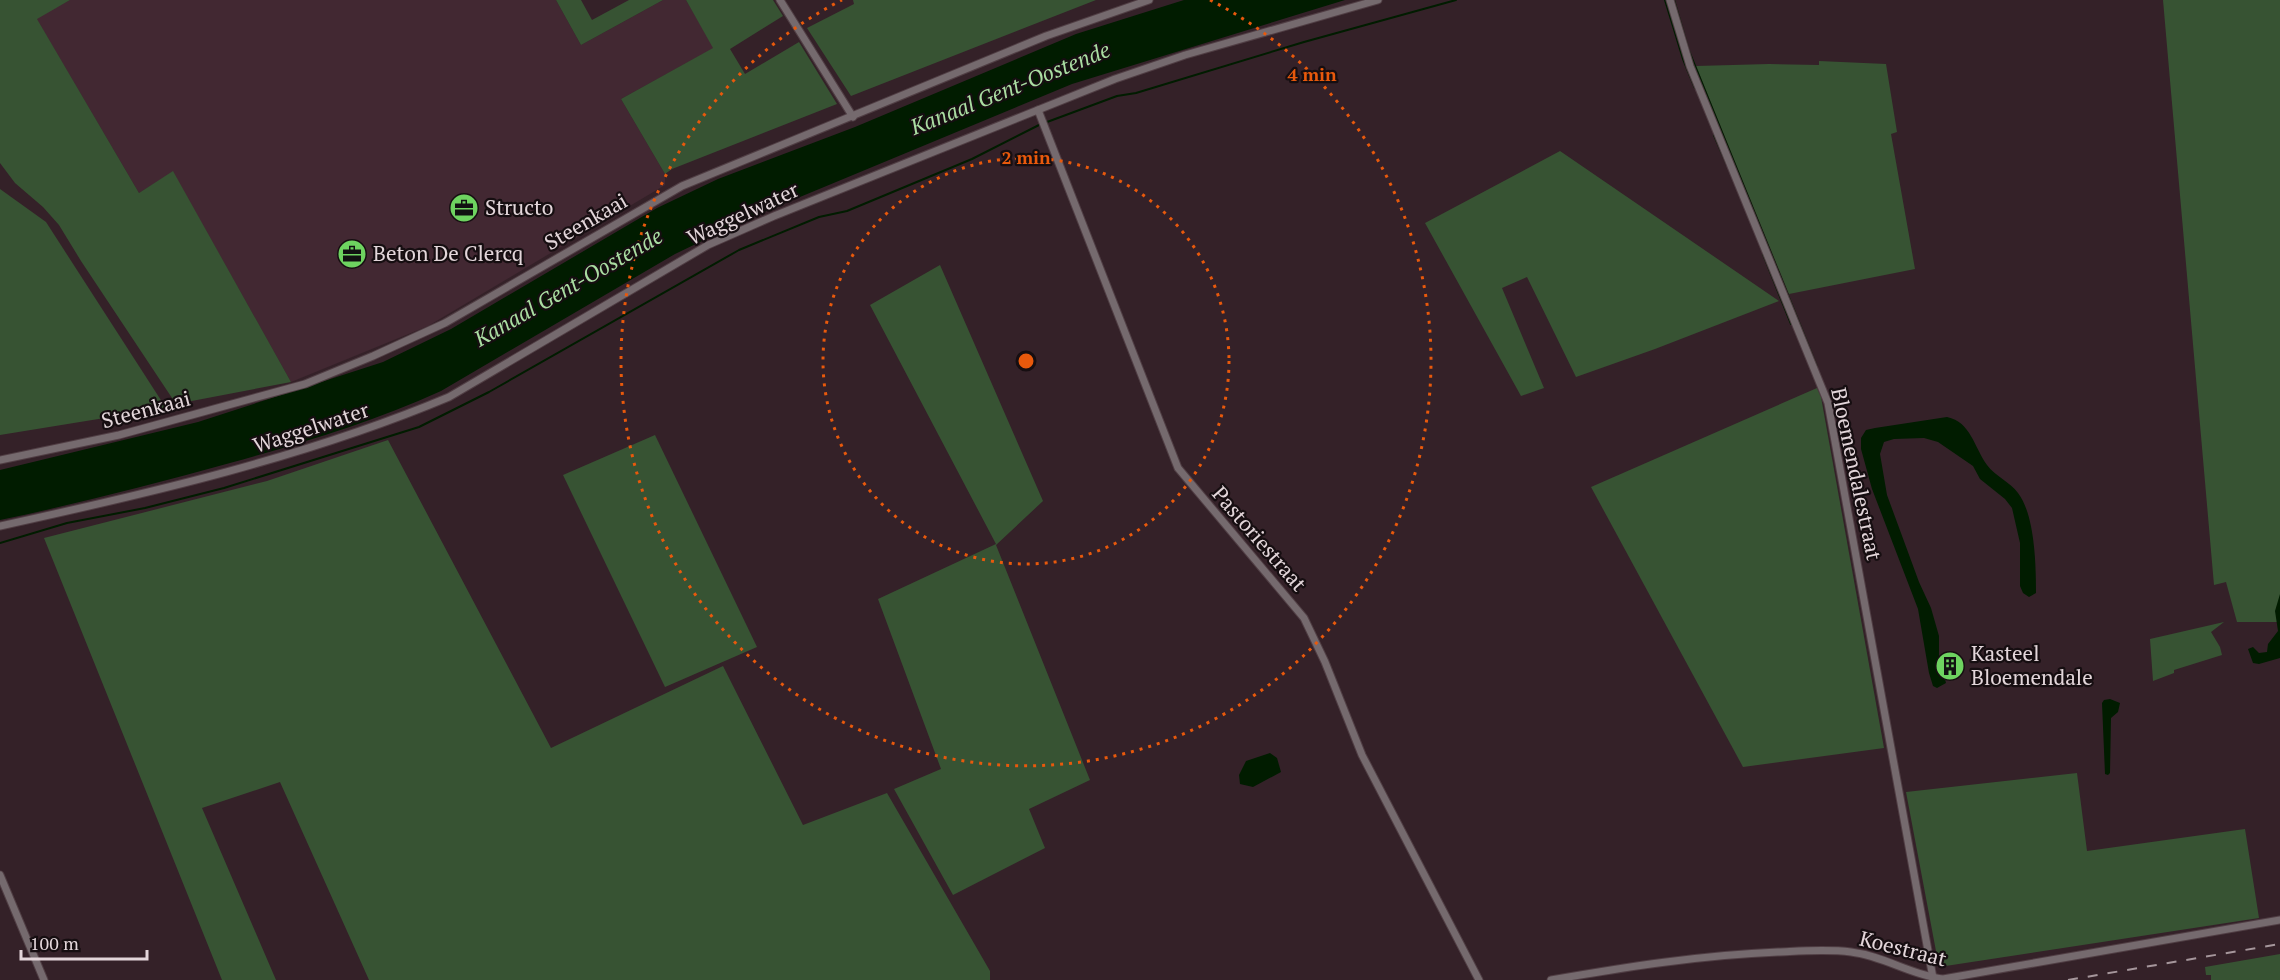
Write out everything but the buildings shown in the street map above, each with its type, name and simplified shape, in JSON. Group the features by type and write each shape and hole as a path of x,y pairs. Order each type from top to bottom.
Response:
{"street":[{"path":"780,0 853,117"},
{"name":"Steenkaai","path":"0,460 118,435 305,384 445,323 682,186 1046,36 1149,0"},
{"name":"Waggelwater","path":"0,526 134,497 266,460 407,414 449,397 708,245 774,216 1115,79 1185,55 1378,0"},
{"name":"Bloemendalestraat","path":"1670,0 1690,66 1828,403 1933,978"},
{"name":"Pastoriestraat","path":"1038,110 1178,468 1304,618 1325,662 1362,755 1479,980"},
{"path":"0,875 44,980"},
{"name":"Koestraat","path":"1551,980 1723,955 1798,951 1835,951 1869,956 1933,978 1954,978 2280,920"}],"shaded area":[{"path":"0,0 70,0 37,19 139,193 173,171 291,382 176,404 59,225 43,207 15,183 0,163"},
{"path":"70,0 556,0 581,45 663,0 686,0 714,48 621,99 665,174 665,185 428,326 291,382 173,172 139,193 36,18"},
{"path":"556,0 581,0 592,20 629,0 663,0 581,45"},
{"path":"686,0 773,0 783,16 730,49 745,74 799,42 837,104 672,169 665,174 621,99 713,48"},
{"path":"853,0 1096,0 851,96 807,28 854,4"},
{"path":"2163,0 2280,0 2280,622 2237,622 2226,582 2214,585"},
{"path":"1819,61 1886,64 1897,132 1891,134 1915,269 1789,294 1696,66 1819,65"},
{"path":"1560,151 1779,301 1576,377 1527,277 1502,288 1544,388 1521,396 1425,223"},
{"path":"0,189 46,222 166,408 0,435"},
{"path":"940,265 1043,501 996,545 1090,780 1029,809 1045,848 953,895 894,789 941,769 878,599 996,544 870,305"},
{"path":"1817,388 1821,397 1884,748 1743,767 1591,487"},
{"path":"655,435 757,647 665,687 563,475"},
{"path":"388,440 551,748 723,666 803,825 887,793 990,971 990,980 369,980 280,782 202,808 276,980 222,980 44,538 267,481"},
{"path":"2224,622 2211,632 2222,655 2174,670 2174,673 2153,681 2150,639"},
{"path":"2077,773 2087,851 2245,829 2259,918 1939,967 1906,792"},
{"path":"2280,954 2280,980 2211,980 2211,975 2206,975 2205,967"}],"water":[{"name":"Kanaal Gent-Oostende","path":"1184,0 1345,0 1072,84 752,217 675,254 441,391 389,413 310,440 230,463 0,520 0,470 198,422 383,362 451,329 657,208 718,179 855,127 1076,34"},
{"path":"1947,417 1962,424 1987,465 2015,489 2024,503 2033,541 2036,593 2029,597 2023,593 2020,586 2020,543 2012,508 2005,499 1980,479 1973,466 1938,442 1924,438 1894,439 1884,442 1880,454 1887,495 1931,608 1939,636 1939,656 1946,683 1937,688 1933,686 1929,673 1918,609 1872,489 1861,449 1861,438 1866,430"},
{"path":"2280,594 2280,658 2259,664 2253,663 2248,649 2253,647 2259,653 2267,652 2268,644 2278,631 2275,611"},
{"path":"2110,699 2120,703 2118,712 2111,718 2110,773 2108,775 2105,774 2102,703"},
{"path":"1270,753 1277,758 1281,772 1253,787 1240,784 1239,775 1246,761"}],"waterway":[{"path":"0,543 67,523 145,508 224,488 419,427 489,392 739,250 819,217 847,211 972,159 1039,125 1117,96 1136,93 1304,42 1456,0"},
{"path":"1665,0 1683,59 1695,88"},
{"path":"1674,0 1689,51 1817,367"},
{"path":"1714,135 1727,165"},
{"path":"1763,254 1791,324"}],"railway":[{"path":"2068,980 2280,944"}],"place":[{"name":"Structo","path":"464,208"},
{"name":"Beton De Clercq","path":"352,254"},
{"name":"Kasteel Bloemendale","path":"1950,666"}]}
